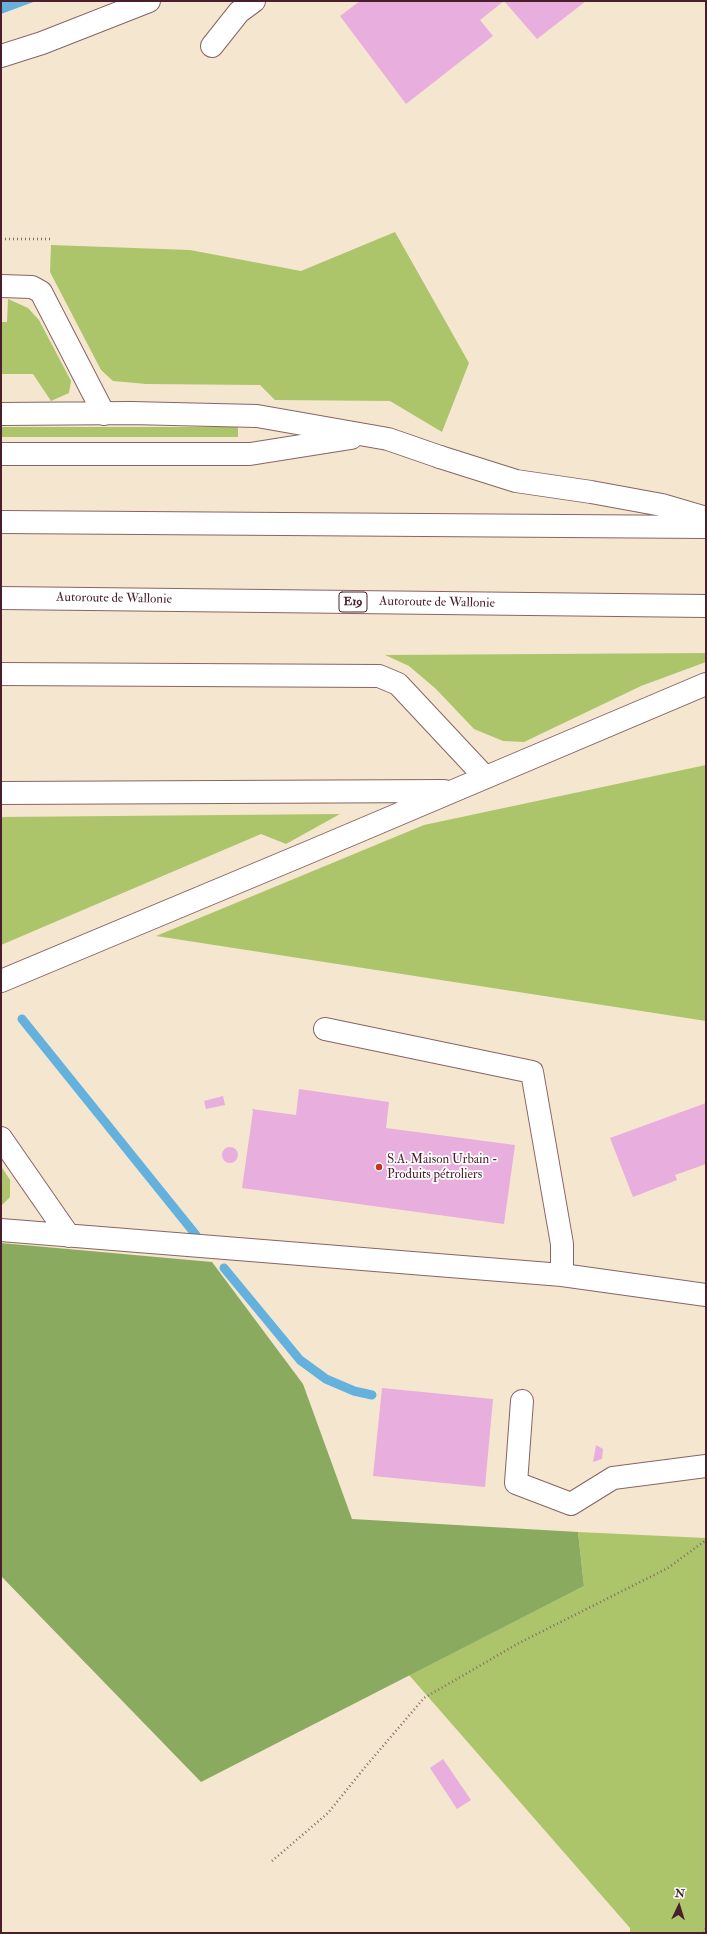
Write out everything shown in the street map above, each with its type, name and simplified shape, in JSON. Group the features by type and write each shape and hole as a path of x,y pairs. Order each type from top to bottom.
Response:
{"main road":[{"path":"1,56 42,43 149,1"},
{"path":"212,46 239,12 254,1"},
{"path":"1,286 32,287 41,292 104,414"},
{"path":"1,414 257,416 388,439 440,458 516,481 591,492 662,505 706,518"},
{"path":"1,454 250,454 368,435"},
{"path":"1,522 706,527"},
{"name":"Autoroute de Wallonie","path":"1,598 706,606"},
{"path":"1,674 379,676 398,684 485,777"},
{"path":"1,981 706,684"},
{"path":"1,793 453,791"},
{"path":"326,1029 532,1072 562,1244 562,1275"},
{"path":"1,1138 69,1236"},
{"path":"1,1230 562,1275 706,1295"},
{"path":"522,1401 516,1482 571,1504 613,1478 706,1466"}],"path":[{"path":"1,239 50,239"},
{"path":"272,1861 328,1813 424,1698 519,1643 668,1568 706,1540"},
{"path":"704,1933 706,1928"}],"green space":[{"path":"395,232 469,363 442,432 390,401 275,400 260,385 146,384 113,381 101,370 50,272 51,245 190,250 301,271"},
{"path":"8,299 28,308 39,320 71,381 69,393 51,401 33,374 1,374 1,322 7,322"},
{"path":"1,427 238,427 238,437 1,437"},
{"path":"706,653 706,662 641,686 524,742 503,741 474,729 436,689 409,666 385,655"},
{"path":"706,765 706,1021 156,936 424,825"},
{"path":"340,814 286,844 261,834 1,945 1,817"},
{"path":"1,1166 10,1180 10,1197 1,1206"},
{"path":"1,1243 212,1262 303,1384 352,1519 578,1532 584,1586 201,1782 1,1576"},
{"path":"578,1532 706,1538 706,1933 630,1933 630,1928 409,1675 584,1586"}],"water":[{"path":"1,1 36,1 1,14"}],"building":[{"path":"360,1 504,1 480,20 493,36 406,104 340,16"},
{"path":"504,1 586,1 537,39"},
{"name":"S.A. Maison Urbain - Produits pétroliers","path":"299,1089 389,1102 386,1128 515,1145 504,1224 242,1188 253,1111 252,1109 296,1115"},
{"path":"223,1096 225,1105 206,1109 204,1101"},
{"path":"706,1103 706,1164 675,1175 677,1180 633,1197 610,1138"},
{"path":"227,1147 233,1147 238,1152 236,1161 233,1163 227,1163 222,1158 222,1152"},
{"path":"382,1388 493,1399 485,1487 373,1476"},
{"path":"596,1445 603,1449 602,1459 593,1462"},
{"path":"443,1759 471,1800 457,1809 430,1768"}],"waterway":[{"path":"22,1019 196,1235"},
{"path":"224,1268 300,1360 326,1379 354,1391 372,1395"}],"place":[{"name":"S.A. Maison Urbain - Produits pétroliers","path":"379,1167"}]}
